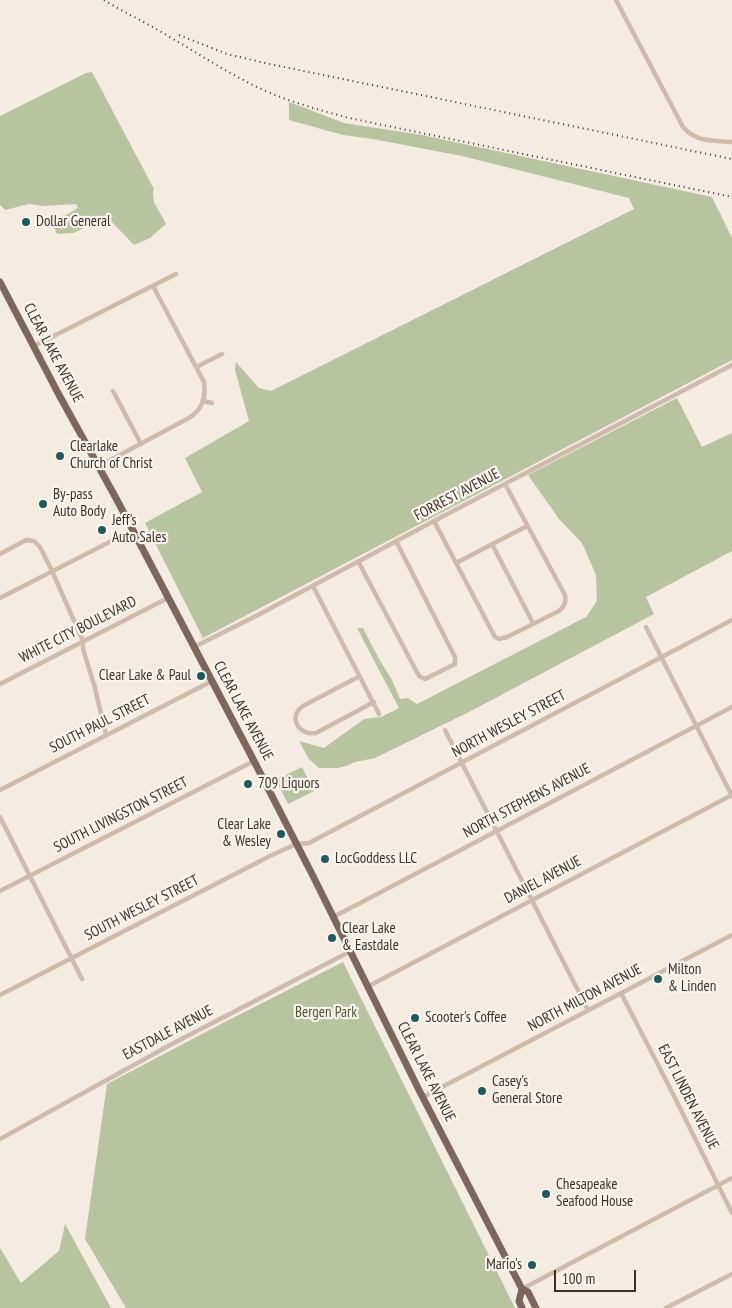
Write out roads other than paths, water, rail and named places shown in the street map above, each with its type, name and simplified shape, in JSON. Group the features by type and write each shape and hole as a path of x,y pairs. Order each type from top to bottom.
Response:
{"main road":[{"name":"CLEAR LAKE AVENUE","path":"0,282 254,761 423,1098 522,1289 528,1292 536,1308"},
{"name":"CLEAR LAKE AVENUE","path":"522,1289 518,1301 522,1308"}],"street":[{"path":"616,0 683,127 688,133 699,139 732,142"},
{"path":"34,346 176,274"},
{"path":"99,466 194,415 199,410 203,401 204,382 153,286"},
{"path":"196,368 222,354"},
{"path":"730,366 731,372"},
{"name":"FORREST AVENUE","path":"194,647 730,366"},
{"path":"113,391 141,444"},
{"path":"203,401 212,403"},
{"path":"434,521 494,637 503,639 563,608 566,600 565,595 505,484"},
{"path":"456,563 527,526"},
{"path":"0,598 133,530"},
{"path":"0,554 20,543 30,540 40,547 82,641 106,735"},
{"path":"358,561 419,676 425,679 455,664 456,657 396,541"},
{"path":"492,544 533,623"},
{"path":"313,586 379,714"},
{"name":"WHITE CITY BOULEVARD","path":"0,684 168,598"},
{"name":"NORTH WESLEY STREET","path":"296,844 309,843 732,620"},
{"path":"646,627 732,796"},
{"path":"360,676 303,706 295,714 295,719 305,733 316,734 374,702"},
{"name":"SOUTH PAUL STREET","path":"0,790 212,681"},
{"name":"NORTH STEPHENS AVENUE","path":"333,917 732,707"},
{"path":"445,730 588,1010"},
{"name":"SOUTH LIVINGSTON STREET","path":"0,891 254,761"},
{"name":"DANIEL AVENUE","path":"367,987 732,796"},
{"path":"0,817 82,979"},
{"name":"SOUTH WESLEY STREET","path":"0,995 296,844"},
{"name":"NORTH MILTON AVENUE","path":"423,1098 732,935"},
{"name":"EASTDALE AVENUE","path":"0,1139 170,1045 350,952"},
{"name":"EAST LINDEN AVENUE","path":"621,993 732,1212"},
{"path":"522,1289 732,1178"},
{"path":"666,1308 732,1274"}],"railway":[{"path":"104,0 241,79 299,104 349,118 732,197"},
{"path":"179,35 227,54 265,63 732,159"}],"place":[{"name":"Dollar General","path":"26,222"},
{"name":"Clearlake Church of Christ","path":"60,456"},
{"name":"By-pass Auto Body","path":"43,504"},
{"name":"Jeff's Auto Sales","path":"102,530"},
{"name":"Clear Lake & Paul","path":"201,676"},
{"name":"709 Liquors","path":"248,784"},
{"name":"Clear Lake & Wesley","path":"281,834"},
{"name":"LocGoddess LLC","path":"325,859"},
{"name":"Clear Lake & Eastdale","path":"332,938"},
{"name":"Milton & Linden","path":"658,979"},
{"name":"Scooter's Coffee","path":"415,1018"},
{"name":"Casey's General Store","path":"482,1091"},
{"name":"Chesapeake Seafood House","path":"546,1194"},
{"name":"Mario's","path":"532,1265"}],"park label":[{"name":"Bergen Park","path":"326,1013"}]}
